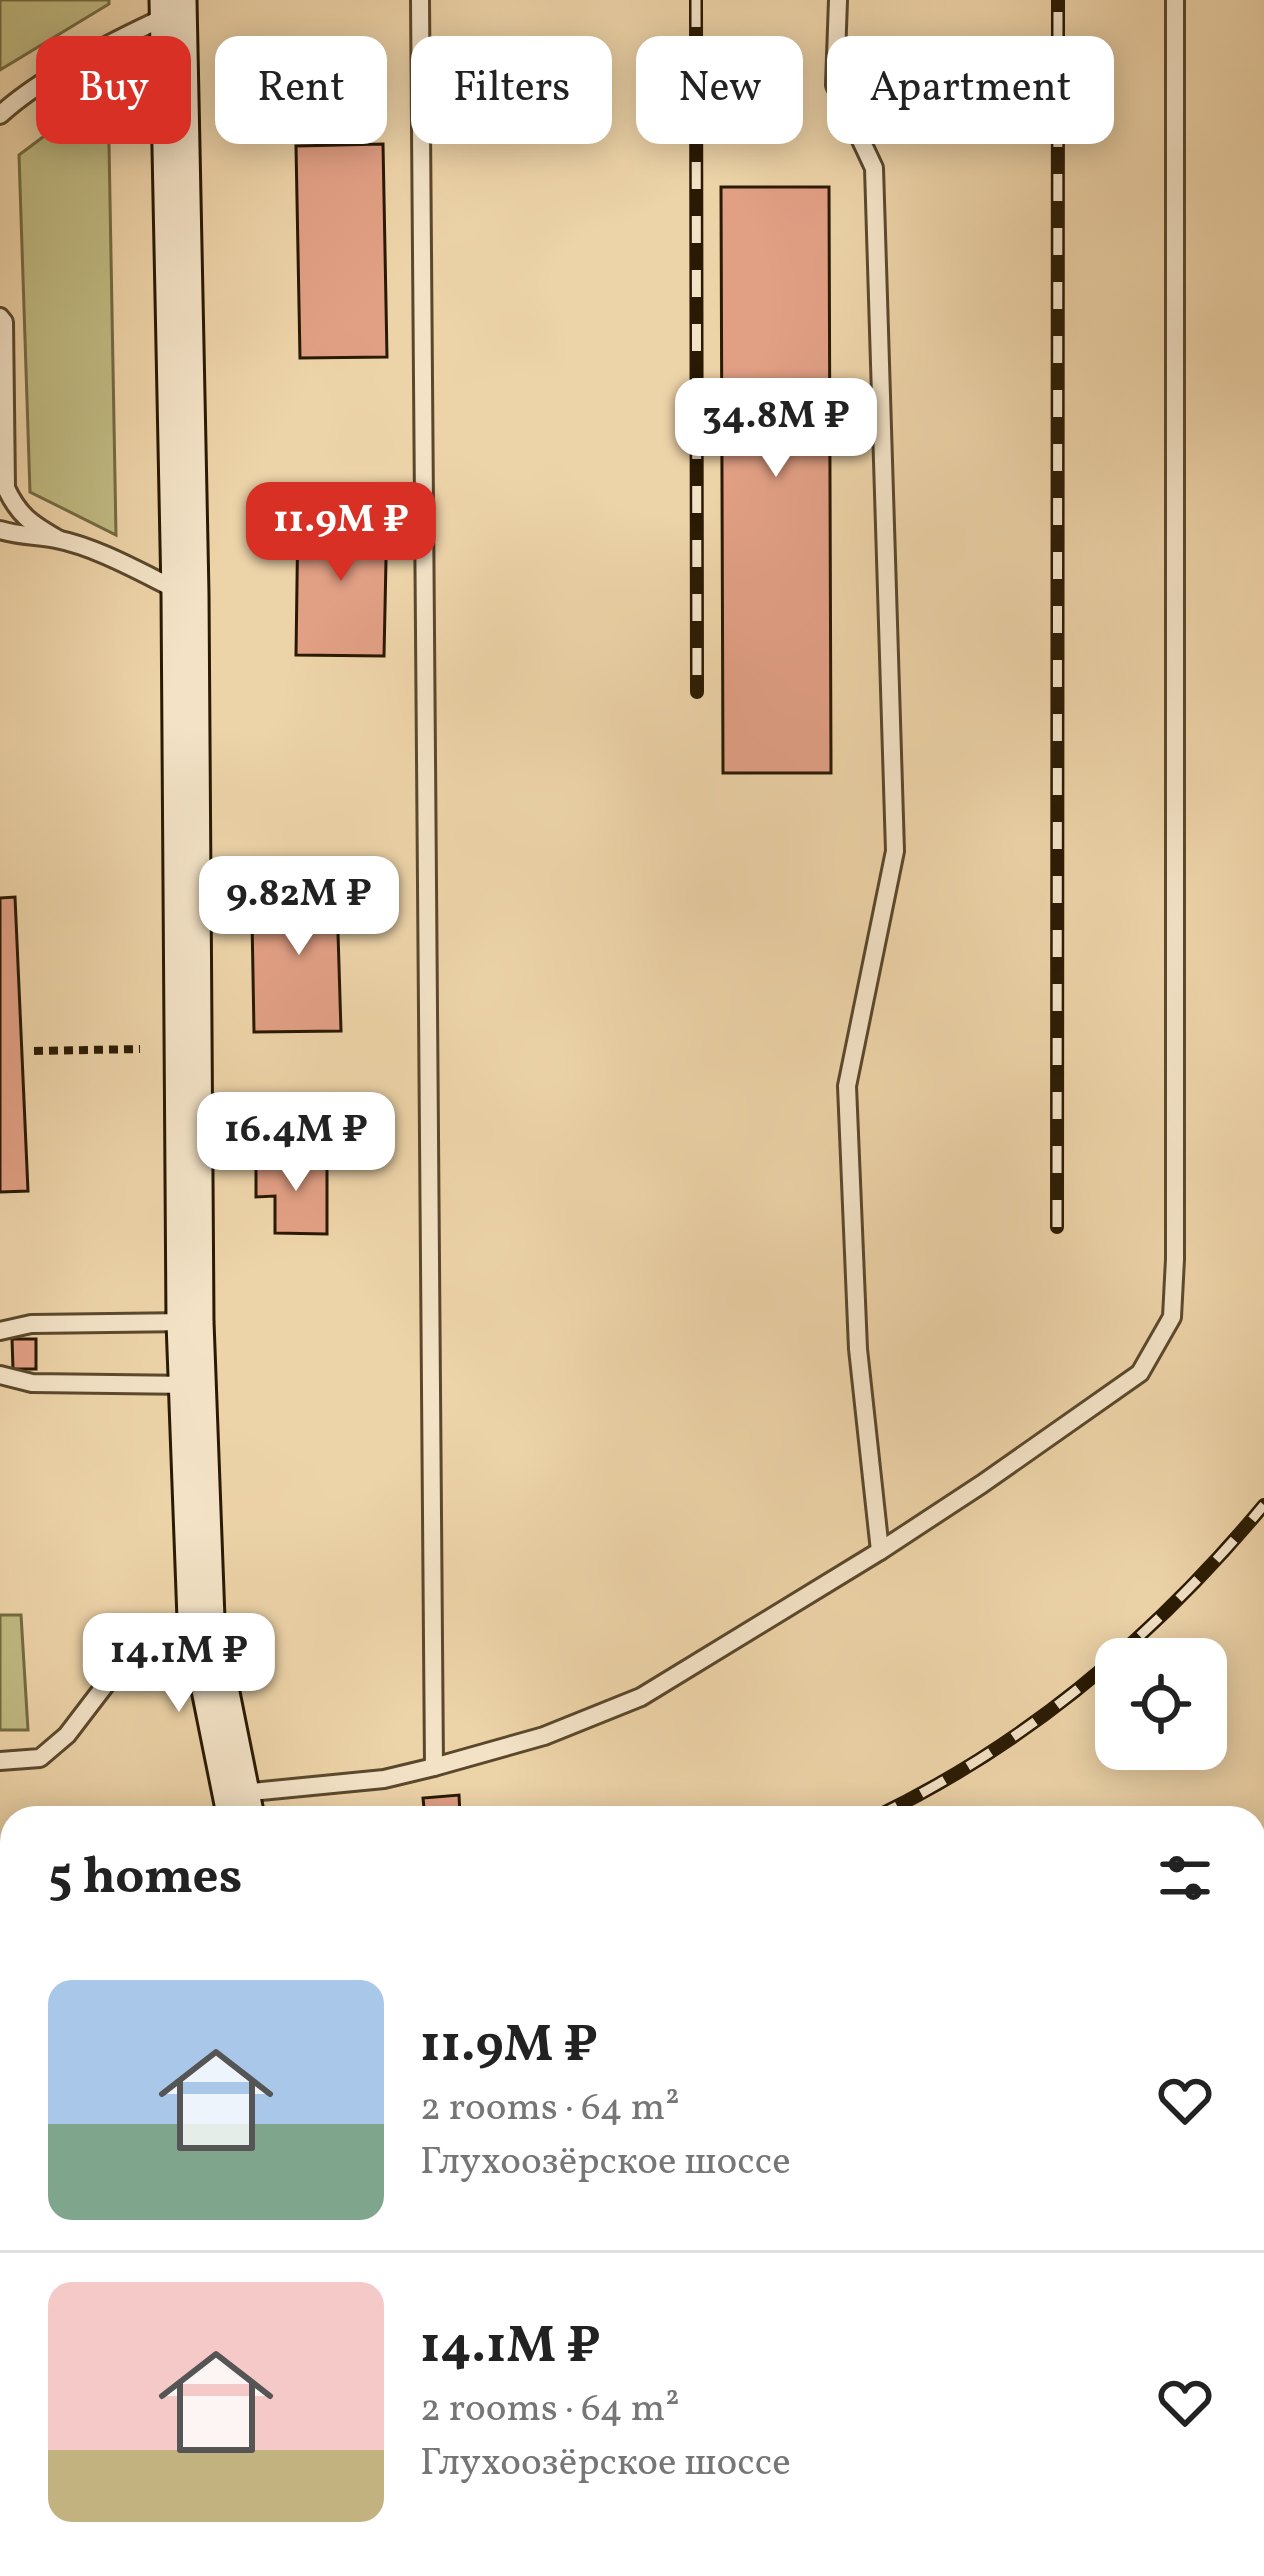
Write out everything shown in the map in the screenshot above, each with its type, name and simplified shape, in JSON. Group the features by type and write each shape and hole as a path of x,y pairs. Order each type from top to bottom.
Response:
{"street":[{"path":"173,6 185,594 190,1322 201,1619 240,1806"}],"lane":[{"path":"420,0 434,1767"},
{"path":"838,0 835,85 874,168 894,804 895,851 847,1086 858,1349 880,1551"},
{"path":"240,1806 434,1767 544,1736 641,1697 880,1551 1141,1372 1172,1318 1175,0"},
{"path":"0,115 16,100 173,6"},
{"path":"0,316 4,322 6,488 15,507 58,539 185,594"},
{"path":"0,530 58,539"},
{"path":"0,1331 31,1324 190,1322"},
{"path":"0,1375 32,1383 193,1385"},
{"path":"0,1761 40,1758 68,1735 138,1649 154,1636 201,1619"}],"path":[{"path":"34,1051 140,1049"}],"shaded area":[{"path":"0,0 109,0 56,36 36,36 36,48 0,70"},
{"path":"36,142 109,144 116,535 30,492 19,155"},
{"path":"0,1615 21,1615 28,1730 0,1730"}],"building":[{"path":"383,144 387,357 300,358 296,146"},
{"path":"721,187 829,187 831,773 723,773"},
{"path":"298,511 387,513 384,656 296,655"},
{"path":"336,867 341,1031 254,1032 252,918 285,918 284,869"},
{"path":"15,897 28,1191 0,1192 0,898"},
{"path":"256,1161 327,1161 327,1234 275,1233 275,1196 256,1197"},
{"path":"12,1339 36,1339 36,1369 13,1369"},
{"path":"459,1795 460,1806 424,1806 423,1798"}],"railway":[{"path":"696,0 697,692"},
{"path":"1057,1227 1058,0"},
{"path":"896,1806 983,1757 1085,1683 1179,1598 1264,1505"}]}
